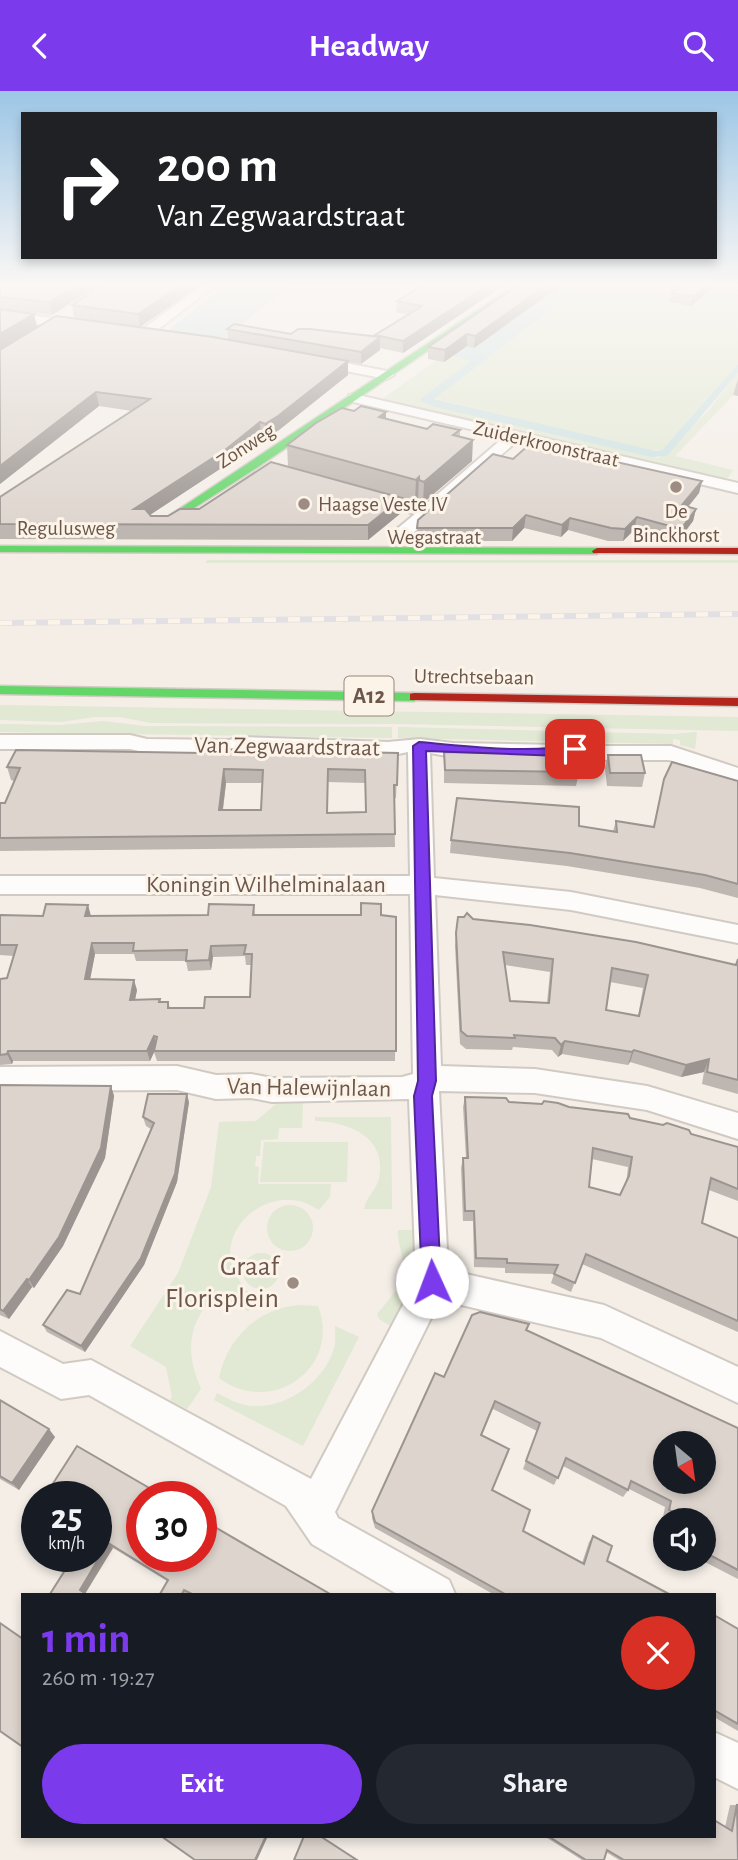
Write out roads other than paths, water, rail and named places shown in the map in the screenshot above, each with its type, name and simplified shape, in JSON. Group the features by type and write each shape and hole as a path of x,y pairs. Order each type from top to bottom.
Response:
{"main road":[{"name":"Zonweg","path":"162,524 255,465 402,365"},
{"name":"Regulusweg","path":"0,549 133,550"},
{"name":"Regulusweg","path":"0,557 133,550"},
{"name":"Wegastraat","path":"133,550 738,551"},
{"name":"Wegastraat","path":"133,550 738,558"},
{"name":"Utrechtsebaan","path":"0,690 738,702"}],"street":[{"path":"331,365 387,375"},
{"name":"Zuiderkroonstraat","path":"354,398 738,488"},
{"path":"398,537 514,436"},
{"path":"255,465 281,473"},
{"path":"357,493 427,512"},
{"name":"Van Zegwaardstraat","path":"0,743 130,742 147,746 229,747 262,744 276,747 388,749 419,746 453,750 561,752 575,749 605,753 671,753 738,775"},
{"path":"319,1523 432,1282 423,1096 427,1081 419,746"},
{"name":"Koningin Wilhelminalaan","path":"0,885 423,885 572,901 738,934"},
{"name":"Van Halewijnlaan","path":"0,1079 177,1077 216,1087 250,1086 272,1090 402,1089 445,1077 580,1086 647,1098 738,1126"},
{"path":"432,1282 604,1322 738,1385"},
{"path":"0,1347 61,1382 91,1377 299,1493 319,1523 433,1593"},
{"path":"716,1754 738,1767"}],"railway":[{"path":"0,623 738,614"}],"place":[{"name":"De Binckhorst","path":"676,487"},
{"name":"Haagse Veste IV","path":"304,504"},
{"name":"Graaf Florisplein","path":"293,1283"}]}
